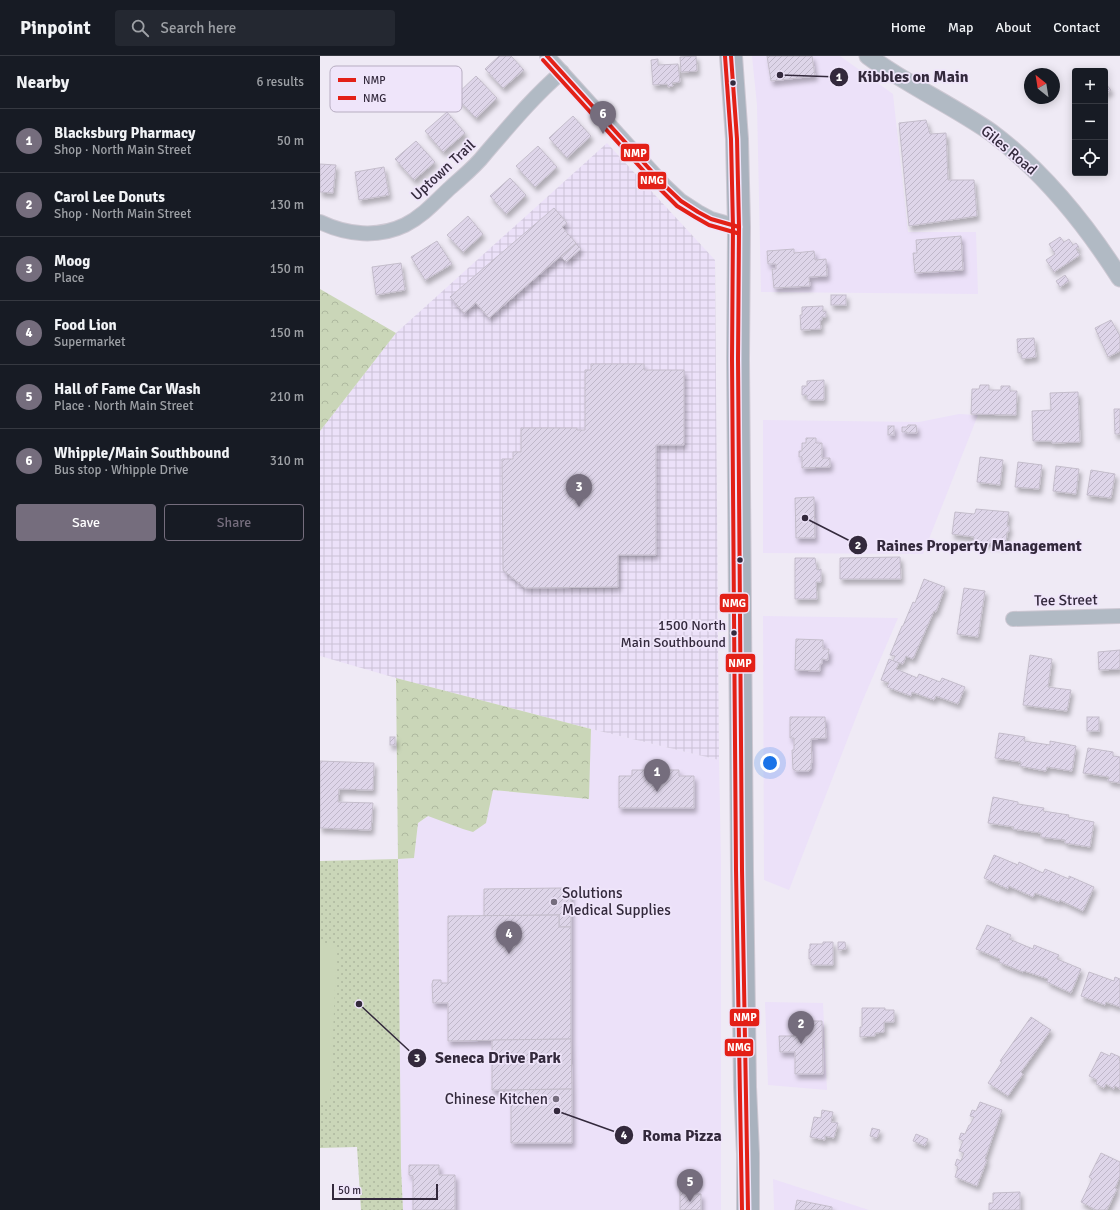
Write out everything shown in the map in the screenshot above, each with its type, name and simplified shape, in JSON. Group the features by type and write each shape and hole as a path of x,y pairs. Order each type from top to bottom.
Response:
{"main road":[{"path":"731,56 737,139 739,226 738,359 742,870 748,1210"}],"street":[{"path":"547,56 664,186 681,201 711,219 739,226"},
{"name":"Giles Road","path":"868,56 972,120 1022,158 1048,184 1078,218 1098,244 1120,278"},
{"name":"Uptown Trail","path":"320,222 330,227 357,234 372,234 405,225 426,210 485,155 535,96 562,72"},
{"name":"Tee Street","path":"1013,619 1120,616"}],"shaded area":[{"path":"752,56 840,56 893,94 908,232 976,232 978,294 761,292 757,105"},
{"path":"607,143 715,260 719,760 591,729 396,678 320,656 320,431 396,333"},
{"path":"959,414 978,415 923,554 763,553 763,420 919,422"},
{"path":"763,616 898,618 862,702 789,890 764,880"},
{"path":"591,729 719,760 721,861 721,1210 403,1210 401,1168 398,859 414,858 418,823 429,816 493,790 588,799"},
{"path":"765,1002 823,1003 827,1090 768,1085"},
{"path":"773,1179 869,1210 774,1210"}],"green space":[{"path":"320,289 396,333 320,431"},
{"path":"396,678 591,729 589,799 493,790 486,823 473,832 428,816 418,823 414,858 398,859"},
{"path":"398,859 401,1168 403,1210 361,1210 357,1147 320,1148 320,861"},
{"path":"320,944 337,944 330,1099 320,1099"}],"building":[{"path":"499,56 511,56 524,70 503,88 485,69"},
{"path":"696,56 697,71 681,72 680,57"},
{"path":"767,56 812,56 815,76 771,81"},
{"path":"658,59 658,65 678,64 680,82 672,83 673,86 668,87 667,84 653,85 651,60"},
{"path":"476,76 497,98 476,118 462,103 462,89"},
{"path":"447,112 465,133 443,152 425,131"},
{"path":"573,116 591,136 567,158 549,138"},
{"path":"926,120 930,134 946,133 948,180 974,180 977,216 909,226 899,123"},
{"path":"416,141 435,162 414,180 395,159"},
{"path":"538,146 557,167 535,187 516,166"},
{"path":"320,164 336,165 333,193 320,192"},
{"path":"384,167 389,195 359,200 355,172"},
{"path":"510,178 526,195 506,214 490,196"},
{"path":"554,208 567,223 562,227 576,243 489,318 476,303 464,313 450,297"},
{"path":"468,216 483,234 463,252 447,235"},
{"path":"961,236 963,270 915,273 913,253 917,253 916,240"},
{"path":"1060,237 1064,242 1069,239 1073,245 1076,243 1079,247 1076,249 1080,255 1054,272 1046,260 1055,254 1049,244"},
{"path":"437,241 452,264 425,280 411,257"},
{"path":"576,244 581,249 566,262 561,257"},
{"path":"794,249 794,253 814,251 815,260 826,259 827,276 809,277 810,286 774,288 772,269 776,269 776,264 768,264 767,251"},
{"path":"401,263 405,290 376,295 372,267"},
{"path":"1065,275 1069,281 1060,287 1056,281"},
{"path":"831,295 846,295 846,305 831,305"},
{"path":"823,306 823,312 826,311 826,317 822,317 822,320 820,320 821,329 801,330 800,315 802,315 802,307"},
{"path":"1111,320 1120,336 1120,351 1108,357 1095,328"},
{"path":"1034,338 1036,357 1022,359 1021,353 1018,353 1017,339"},
{"path":"591,364 644,364 644,370 684,370 684,445 656,445 656,555 618,555 618,587 525,588 503,570 502,459 513,459 513,452 521,452 521,428 577,428 577,430 585,430 585,370 591,370"},
{"path":"824,380 824,400 807,400 807,395 802,395 802,386 807,386 807,381"},
{"path":"980,385 989,385 989,390 1001,390 1001,386 1010,386 1010,391 1017,391 1016,415 971,414 972,389 979,389"},
{"path":"1078,392 1080,442 1052,443 1052,441 1033,441 1032,411 1051,410 1050,393"},
{"path":"1114,409 1120,409 1120,434 1115,434"},
{"path":"908,425 916,425 917,433 902,432 902,427 907,427"},
{"path":"888,426 894,426 894,435 888,435"},
{"path":"806,438 816,438 816,443 822,443 822,458 830,458 830,467 802,468 802,457 799,457 799,451 802,451 802,443 806,443"},
{"path":"980,457 1003,460 1000,485 977,482"},
{"path":"1018,462 1042,465 1039,489 1015,487"},
{"path":"1056,466 1079,469 1076,494 1053,491"},
{"path":"1091,470 1115,474 1111,498 1087,495"},
{"path":"814,497 815,538 796,538 795,498"},
{"path":"976,509 1009,512 1007,526 1009,526 1009,532 1007,532 1006,545 973,542 974,537 952,534 955,512 974,514"},
{"path":"900,557 901,579 840,579 840,558"},
{"path":"795,558 815,558 817,570 821,569 821,582 816,582 817,599 795,599"},
{"path":"924,579 945,587 936,612 934,611 913,659 906,656 903,664 893,661 895,656 890,655 913,602 915,603"},
{"path":"964,588 985,591 978,637 957,634"},
{"path":"796,639 823,640 823,649 829,649 828,660 822,659 820,671 795,670"},
{"path":"1120,650 1120,669 1099,670 1098,652"},
{"path":"1030,655 1052,659 1048,687 1071,690 1067,711 1023,705"},
{"path":"889,659 899,663 896,669 917,678 919,674 940,682 942,678 965,687 958,704 936,696 934,700 912,692 911,696 887,687 889,683 881,680"},
{"path":"790,717 825,717 826,738 811,739 812,763 811,769 808,771 796,771 793,769 792,750 794,750 794,738 790,738"},
{"path":"1087,717 1099,717 1099,731 1087,731"},
{"path":"999,733 1025,737 1024,741 1050,745 1050,741 1076,746 1072,771 1047,767 1046,771 1020,766 1021,762 995,758"},
{"path":"390,737 395,737 395,745 390,745"},
{"path":"1088,748 1113,752 1113,756 1120,757 1120,783 1108,781 1109,777 1083,773"},
{"path":"320,761 374,763 373,790 339,789 338,802 373,803 371,830 320,828"},
{"path":"632,770 679,770 679,776 694,776 694,808 619,808 619,776 632,776"},
{"path":"993,797 1018,802 1018,804 1044,808 1043,811 1069,815 1068,817 1094,822 1090,847 1065,843 1065,840 1041,837 1041,833 1013,829 1014,827 988,823"},
{"path":"994,855 1018,865 1019,862 1043,873 1045,869 1069,879 1069,876 1094,887 1083,911 1060,900 1059,902 1035,893 1033,897 1009,886 1008,889 984,878"},
{"path":"484,889 571,889 571,927 559,927 559,915 484,916"},
{"path":"559,915 559,927 571,927 571,1039 448,1041 448,1003 433,1003 432,984 433,980 441,980 441,983 448,983 448,916"},
{"path":"987,925 1011,935 1009,939 1033,949 1034,945 1059,955 1057,959 1081,969 1071,993 1047,982 1048,979 1024,971 1023,972 999,962 1000,959 976,949"},
{"path":"823,942 833,942 833,965 811,965 811,959 809,959 810,944 823,944"},
{"path":"838,942 845,942 846,949 838,950"},
{"path":"1089,972 1114,981 1115,977 1120,979 1120,1007 1106,1002 1105,1005 1081,996"},
{"path":"862,1008 885,1008 885,1010 894,1010 894,1022 884,1022 884,1032 875,1033 875,1036 860,1037 860,1027 862,1027"},
{"path":"1031,1017 1051,1030 1021,1072 1023,1074 1008,1096 988,1083 1002,1062 1000,1061"},
{"path":"794,1021 822,1021 823,1074 795,1074 795,1052 780,1052 779,1036 794,1036"},
{"path":"571,1039 572,1089 492,1090 492,1040"},
{"path":"1101,1052 1110,1056 1111,1053 1120,1057 1120,1089 1115,1086 1114,1089 1106,1084 1104,1088 1096,1084 1097,1080 1089,1076"},
{"path":"572,1089 572,1143 511,1143 511,1090"},
{"path":"980,1102 1002,1110 985,1159 987,1160 977,1186 955,1177 958,1167 955,1165 957,1159 961,1161 964,1153 959,1151 963,1141 959,1139 961,1133 965,1134 974,1117 970,1116 972,1110 976,1111"},
{"path":"822,1110 833,1112 831,1122 838,1123 834,1138 825,1136 825,1140 810,1137 814,1117 821,1118"},
{"path":"872,1128 880,1130 877,1138 870,1136"},
{"path":"916,1134 928,1139 925,1146 913,1141"},
{"path":"1101,1153 1120,1162 1120,1177 1115,1188 1117,1189 1107,1210 1096,1210 1081,1202 1092,1179 1089,1177"},
{"path":"409,1165 439,1165 439,1175 455,1175 455,1210 413,1210 413,1176 409,1175"},
{"path":"680,1186 690,1186 690,1194 701,1194 701,1210 680,1210"},
{"path":"1020,1192 1020,1210 989,1210 989,1203 993,1203 993,1193"},
{"path":"797,1200 832,1207 832,1210 795,1210"}],"transit line":[{"name":"NMP","path":"547,56 664,185 681,201 711,219 739,227"},
{"name":"NMG","path":"725,56 731,139 733,227 732,359 736,870 742,1210"},
{"name":"NMP","path":"731,56 737,139 739,227 738,359 742,870 748,1210"},
{"name":"NMG","path":"543,60 677,206 709,225 737,233"}],"place":[{"name":"Kibbles on Main","path":"780,75"},
{"name":"Whipple/Main Southbound","path":"603,134"},
{"name":"Moog","path":"579,507"},
{"name":"Raines Property Management","path":"805,518"},
{"name":"1500 North Main Southbound","path":"734,633"},
{"name":"Blacksburg Pharmacy","path":"657,792"},
{"name":"Solutions Medical Supplies","path":"554,902"},
{"name":"Food Lion","path":"509,954"},
{"name":"Seneca Drive Park","path":"359,1004"},
{"name":"Carol Lee Donuts","path":"801,1044"},
{"name":"Chinese Kitchen","path":"556,1099"},
{"name":"Roma Pizza","path":"557,1111"},
{"name":"Hall of Fame Car Wash","path":"690,1202"}]}
